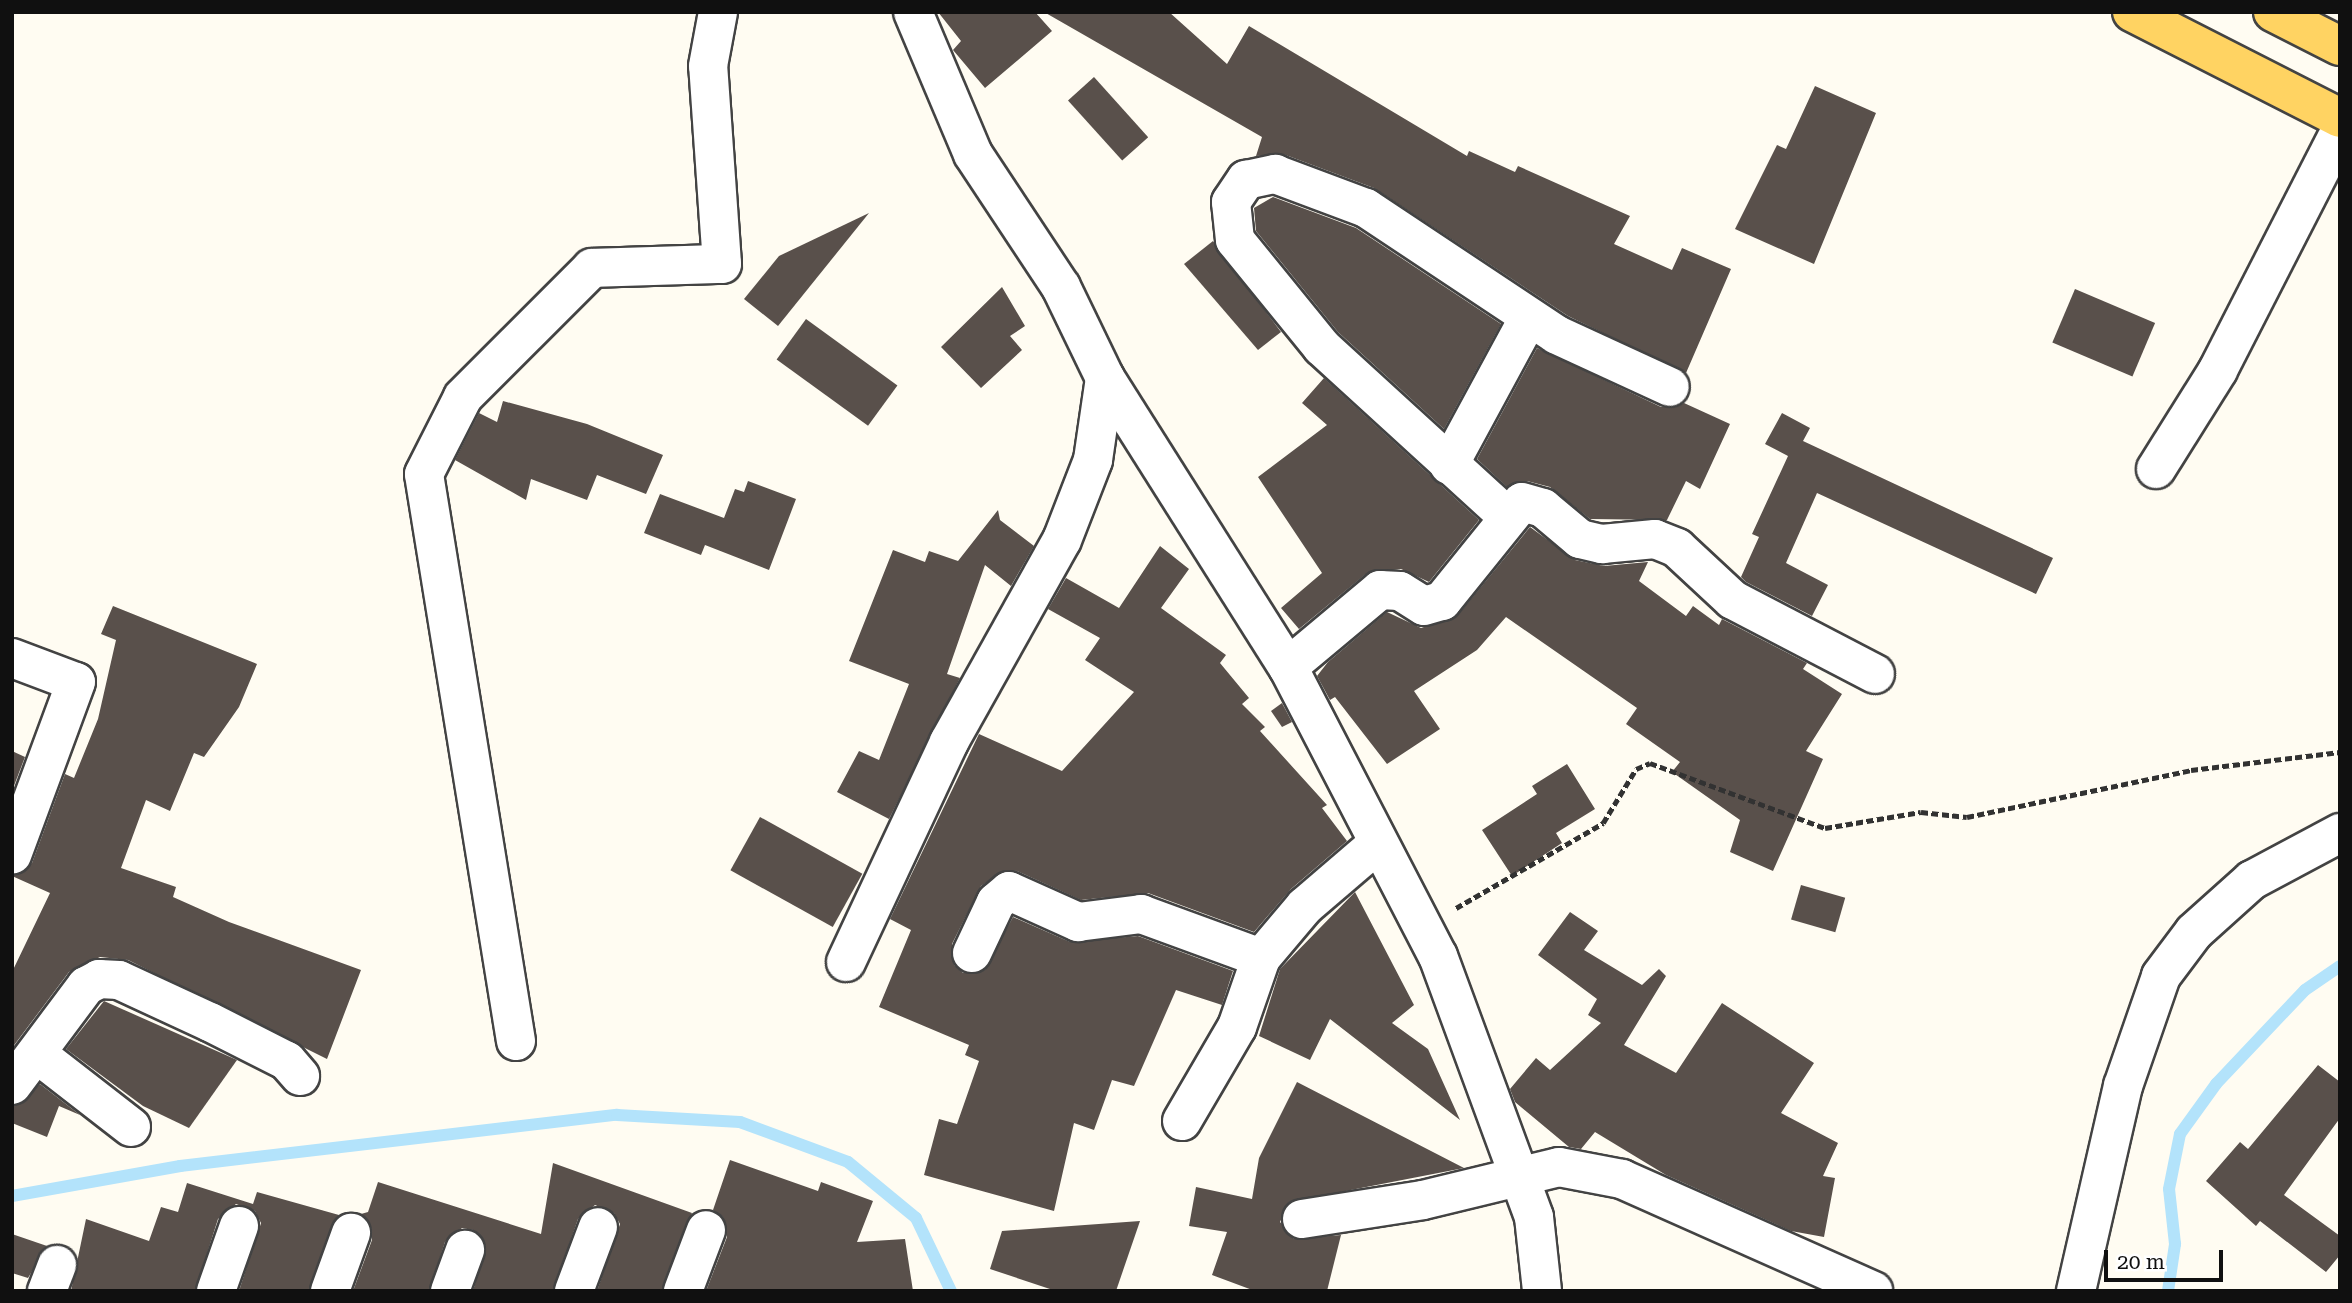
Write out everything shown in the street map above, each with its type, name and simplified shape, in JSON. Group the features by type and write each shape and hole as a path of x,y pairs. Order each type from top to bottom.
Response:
{"main road":[{"path":"2132,12 2340,118"},
{"path":"2273,12 2340,46"}],"street":[{"path":"516,1041 424,474 463,397 592,268 722,264 708,66 718,12"},
{"path":"913,12 973,154 1061,286 1105,378 1288,667 1375,846 1421,927 1534,1217 1542,1291"},
{"path":"2156,468 2218,370 2340,132"},
{"path":"1508,517 1448,466 1322,347 1235,240 1231,202 1246,180 1262,175 1319,187 1366,208 1529,317 1670,387"},
{"path":"1448,466 1529,317"},
{"path":"846,962 949,742 1062,540 1093,460 1105,378"},
{"path":"1288,667 1380,590 1400,591 1424,606 1442,601 1508,517 1522,502 1532,502 1580,539 1602,544 1655,539 1677,548 1733,600 1875,674"},
{"path":"12,658 76,682 12,855"},
{"path":"2076,1291 2120,1100 2161,976 2194,933 2252,880 2340,833"},
{"path":"1182,1121 1237,1027 1261,958 1305,906 1375,846"},
{"path":"972,953 996,902 1009,891 1078,922 1141,914 1261,958"},
{"path":"12,1085 86,986 119,980 288,1061 300,1076"},
{"path":"37,1054 131,1127"},
{"path":"1302,1219 1521,1178 1559,1167 1622,1179 1873,1291"},
{"path":"216,1291 239,1226"},
{"path":"574,1291 598,1227"},
{"path":"683,1291 706,1230"},
{"path":"330,1291 351,1233"},
{"path":"450,1291 465,1250"}],"path":[{"path":"1421,927 1603,823 1636,769 1650,763 1825,828 1921,811 1967,817 2191,770 2340,752"}],"building":[{"path":"938,12 1035,12 1052,31 985,88 953,50 961,41"},
{"path":"1044,12 1169,12 1227,64 1249,26 1467,156 1469,151 1515,172 1518,166 1630,216 1614,244 1672,270 1682,248 1731,269 1686,373 1568,316 1374,188 1283,154 1256,156 1262,137"},
{"path":"1094,77 1148,137 1122,161 1068,100"},
{"path":"1815,86 1876,113 1814,264 1735,229 1777,145 1786,149"},
{"path":"1273,197 1356,228 1501,324 1444,429 1338,332 1256,231 1254,208"},
{"path":"869,213 778,326 744,299 779,256"},
{"path":"1213,241 1281,332 1258,350 1184,264"},
{"path":"1002,287 1025,326 1010,336 1022,350 981,388 941,347"},
{"path":"2075,289 2155,323 2132,376 2052,342"},
{"path":"806,319 897,385 868,426 777,359"},
{"path":"1537,348 1661,407 1684,403 1730,424 1700,489 1686,481 1667,520 1590,519 1550,487 1527,481 1507,487 1477,459"},
{"path":"1324,378 1479,520 1429,582 1401,569 1367,573 1299,629 1281,608 1322,573 1258,477 1327,425 1302,403"},
{"path":"503,401 587,424 663,455 646,494 597,475 587,500 531,479 526,500 455,460 479,413 497,422"},
{"path":"1782,413 1810,428 1803,441 2053,558 2036,594 1817,493 1786,563 1828,585 1812,616 1746,582 1741,577 1759,537 1752,534 1788,456 1765,444"},
{"path":"748,481 796,499 769,570 705,545 701,555 644,533 660,494 724,518 735,489 744,492"},
{"path":"998,510 1000,520 1034,546 1011,586 985,565 947,674 960,678 889,819 837,792 859,751 879,760 909,684 849,661 893,550 925,562 929,551 958,561"},
{"path":"1530,527 1575,560 1604,566 1648,562 1639,581 1686,616 1693,606 1719,625 1722,619 1807,663 1803,669 1842,694 1806,751 1823,759 1773,871 1730,852 1740,820 1672,772 1680,762 1626,724 1637,708 1506,617 1477,650 1414,691 1440,729 1387,764 1335,697 1330,700 1317,676 1328,662 1387,612 1421,628 1458,615"},
{"path":"1160,546 1189,569 1161,608 1226,655 1220,663 1249,698 1242,704 1265,727 1260,731 1327,805 1322,808 1347,841 1291,889 1254,932 1148,893 1081,900 1017,871 1005,870 981,886 952,944 954,965 963,973 985,970 1013,917 1070,942 1138,936 1233,971 1222,1005 1176,990 1134,1086 1112,1080 1094,1130 1074,1123 1054,1211 924,1175 939,1119 957,1124 979,1061 965,1055 969,1045 879,1007 911,930 890,919 979,734 1062,771 1134,692 1085,660 1100,638 1048,609 1066,578 1119,608"},
{"path":"113,606 257,664 239,707 204,757 194,753 170,811 146,800 121,868 176,887 173,897 229,922 361,970 327,1059 128,960 100,957 69,972 12,1048 12,972 50,893 12,876 32,863 65,774 74,778 98,719 116,640 101,634"},
{"path":"1282,703 1292,722 1282,727 1271,711"},
{"path":"12,751 25,757 12,791"},
{"path":"1567,764 1595,809 1556,833 1562,843 1512,876 1482,830 1537,794 1532,786"},
{"path":"760,817 862,874 833,927 730,870"},
{"path":"1801,885 1845,898 1835,932 1791,920"},
{"path":"1355,892 1414,1005 1392,1023 1428,1049 1460,1120 1330,1019 1310,1060 1259,1036 1280,969"},
{"path":"1570,912 1598,931 1584,950 1642,985 1659,969 1666,976 1624,1045 1676,1073 1722,1003 1814,1063 1781,1113 1838,1143 1823,1176 1835,1178 1824,1237 1791,1231 1666,1175 1595,1132 1581,1149 1569,1147 1515,1102 1510,1089 1536,1058 1550,1070 1601,1023 1588,1015 1597,999 1538,955"},
{"path":"104,1001 237,1060 189,1128 143,1106 66,1049"},
{"path":"2318,1065 2340,1082 2340,1118 2284,1195 2340,1236 2340,1255 2326,1272 2260,1221 2256,1226 2206,1181 2240,1142 2248,1149"},
{"path":"1297,1082 1464,1168 1289,1202 1280,1222 1294,1239 1341,1235 1327,1291 1255,1291 1212,1275 1227,1232 1189,1226 1196,1187 1252,1199 1259,1158"},
{"path":"40,1084 80,1115 59,1106 47,1137 12,1123 12,1106"},
{"path":"730,1160 818,1191 821,1182 873,1201 857,1242 905,1239 913,1291 706,1291 727,1237 723,1217 713,1210"},
{"path":"553,1163 692,1213 662,1291 597,1291 620,1224 614,1213 595,1205 578,1219 553,1291 473,1291 486,1246 473,1230 462,1228 445,1242 429,1291 353,1291 372,1240 372,1229 361,1214 368,1212 378,1182 541,1234"},
{"path":"187,1183 253,1204 257,1192 339,1215 309,1291 239,1291 261,1223 255,1211 236,1204 218,1219 195,1291 71,1291 86,1219 149,1241 161,1207 178,1212"},
{"path":"1140,1221 1116,1291 1056,1291 990,1269 1002,1231"},
{"path":"12,1234 47,1246 28,1278 12,1273"}],"waterway":[{"path":"2168,1291 2175,1244 2169,1189 2180,1134 2216,1084 2305,990 2340,966"},
{"path":"12,1196 180,1166 617,1115 740,1122 848,1162 916,1218 951,1291"}]}
